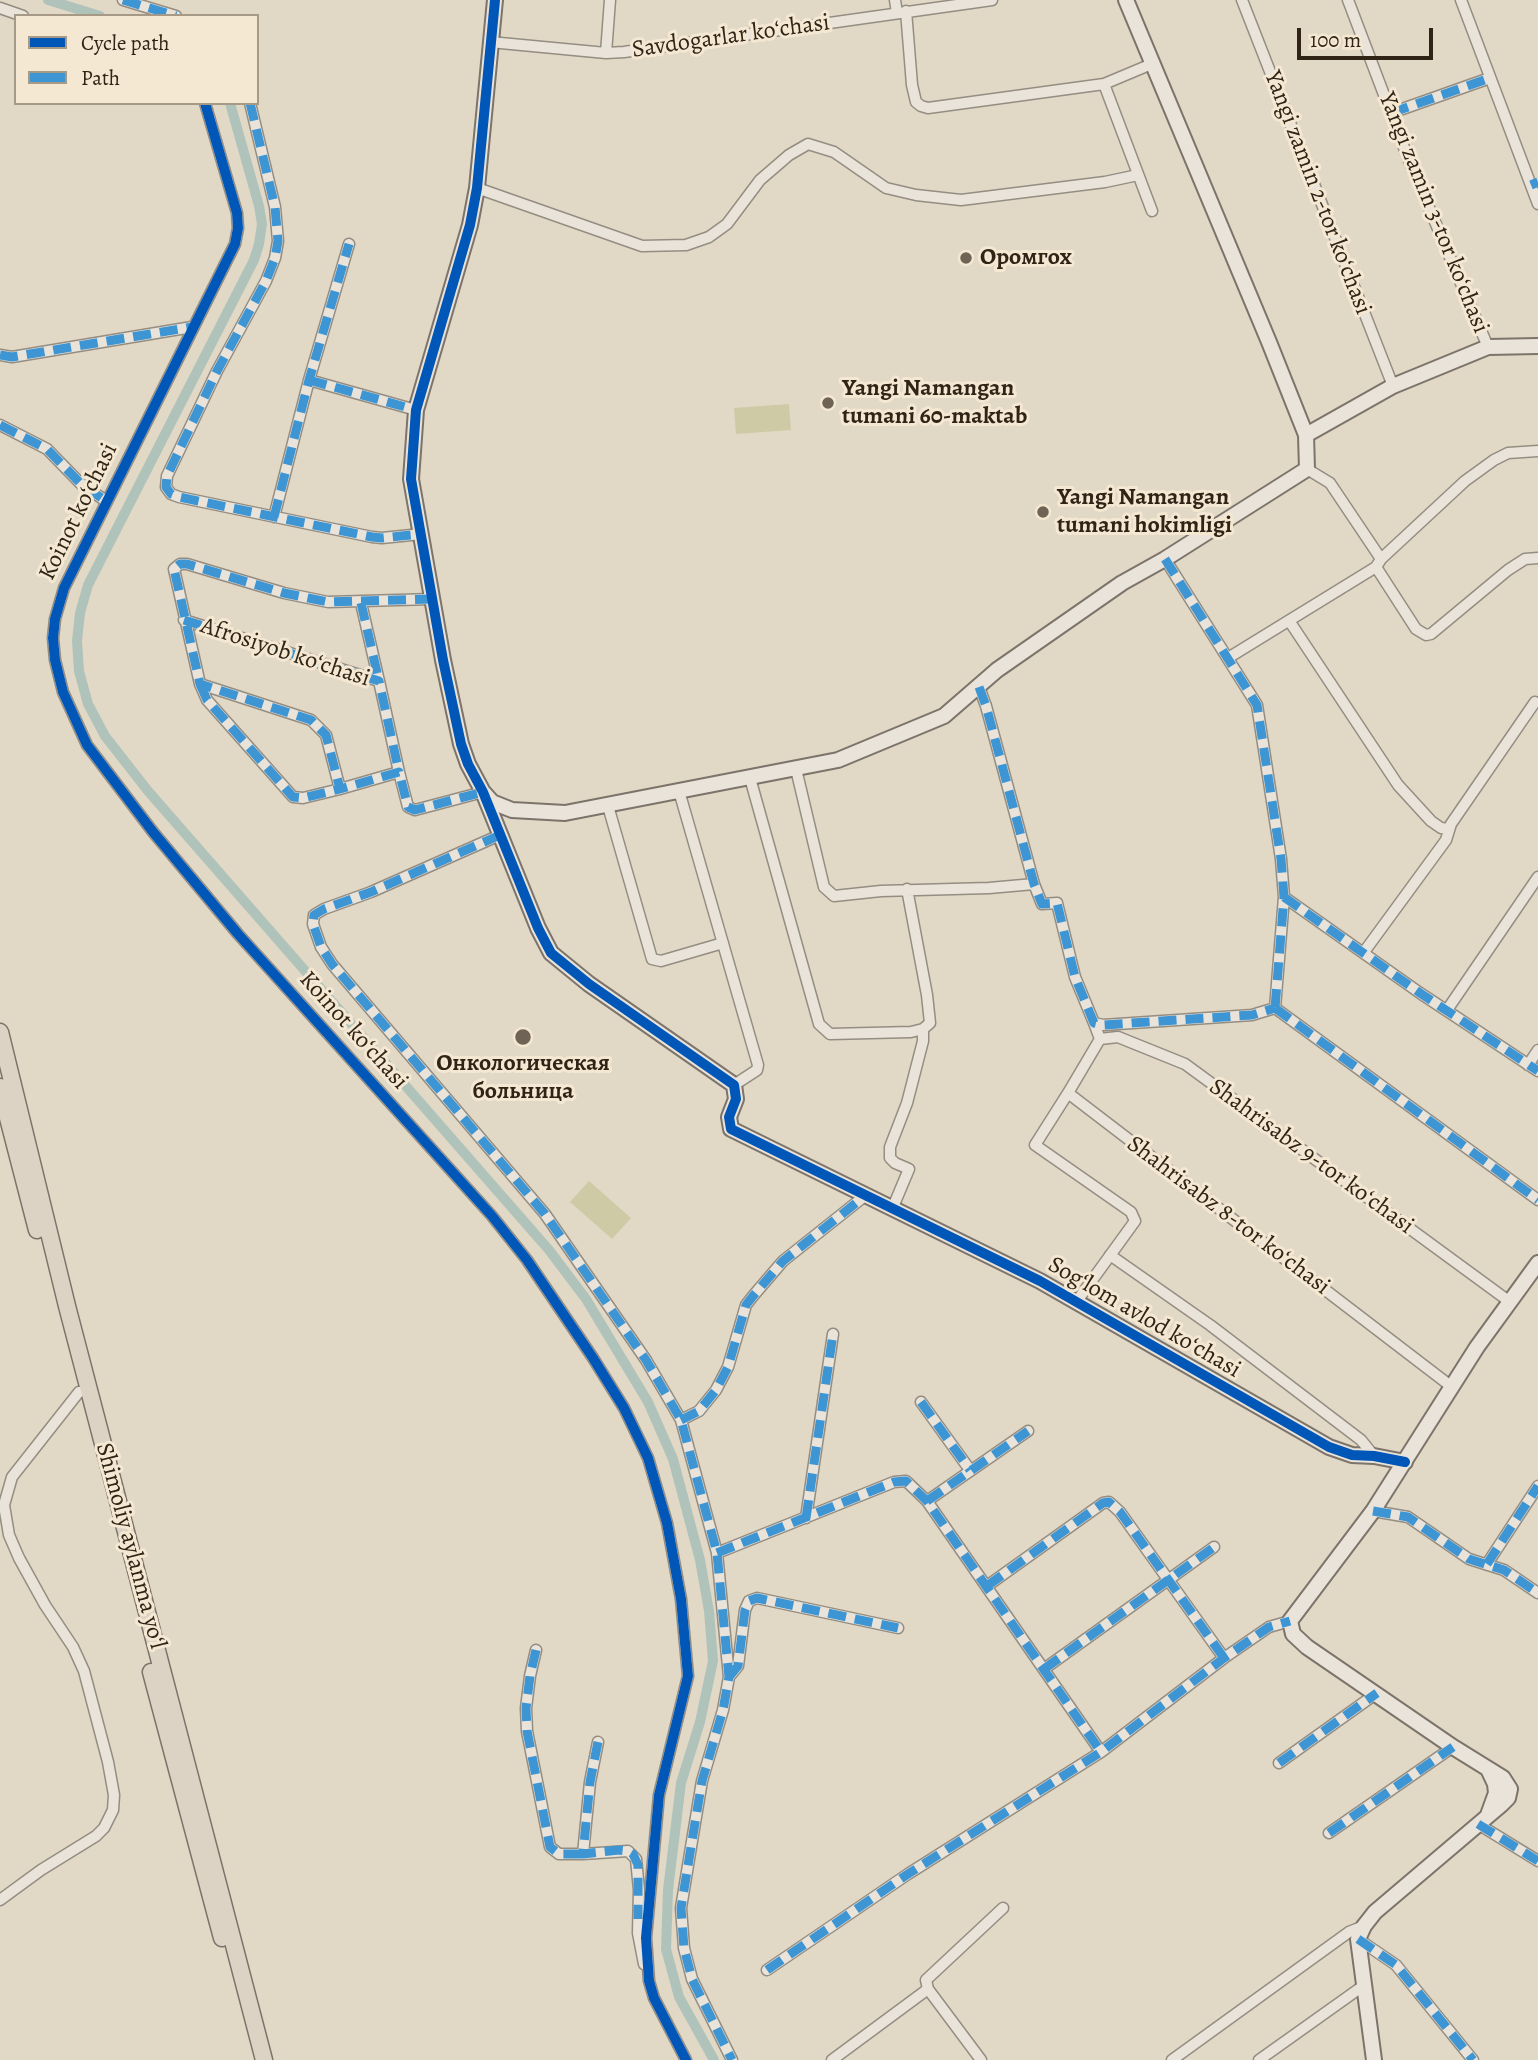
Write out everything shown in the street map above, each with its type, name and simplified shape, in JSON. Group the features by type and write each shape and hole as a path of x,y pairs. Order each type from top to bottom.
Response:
{"main road":[{"name":"Shimoliy aylanma yoʻl","path":"0,1032 3,1057 177,1748"},
{"name":"Shimoliy aylanma yoʻl","path":"0,1087 6,1126 237,1975 264,2060"},
{"name":"Shimoliy aylanma yoʻl","path":"237,1975 254,2060"}],"street":[{"path":"123,0 169,14"},
{"path":"495,0 477,188 470,225 416,410 411,479 455,720 468,764 483,792 538,928 551,953 589,984 734,1085 757,1070 758,1065 679,791"},
{"name":"Savdogarlar koʻchasi","path":"606,53 610,0"},
{"path":"895,0 901,12 916,102 921,106 942,106 1104,84 1154,63"},
{"name":"Savdogarlar koʻchasi","path":"491,42 606,53 658,49 992,0"},
{"path":"1126,0 1306,435 1307,469"},
{"name":"Yangi zamin 2-tor koʻchasi","path":"1242,0 1393,386"},
{"name":"Yangi zamin 3-tor koʻchasi","path":"1348,0 1391,113 1488,347"},
{"path":"1461,0 1534,183 1538,204"},
{"path":"0,8 17,14"},
{"path":"1391,113 1490,78"},
{"path":"1104,84 1152,211"},
{"name":"Koinot koʻchasi","path":"206,105 234,201 238,228 235,244 64,588 55,619 55,660 63,692 82,736 100,764 238,934 492,1216 551,1294 624,1408 648,1458 660,1493 681,1599 688,1676 657,1806 646,1938 649,1980"},
{"path":"250,105 275,207 278,241 275,258 266,281 217,371 165,482 167,491 179,497 373,537 421,534"},
{"path":"477,188 642,246 686,246 709,237 727,224 760,180 789,155 808,144 834,152 886,188 916,195 961,200 1138,175"},
{"path":"274,517 309,380 349,244"},
{"path":"0,355 12,357 192,327"},
{"path":"1306,435 1393,386 1488,347 1538,346"},
{"path":"309,380 416,410"},
{"name":"Koinot koʻchasi","path":"0,425 47,449 81,484 106,501"},
{"path":"1228,658 1290,622 1379,563 1465,481 1494,460 1507,453 1538,451"},
{"path":"483,792 492,802 512,810 565,813 838,760 944,716 998,670 1122,583 1165,559 1307,469"},
{"path":"1307,469 1330,483 1416,629 1426,635 1431,634 1508,570 1525,559 1538,558"},
{"path":"1165,559 1257,705 1281,859 1284,897 1275,1008"},
{"name":"Afrosiyob koʻchasi","path":"399,772 303,798 293,797 207,699 200,684 173,572 175,566 180,564 310,600 361,603 433,599"},
{"path":"361,603 379,681"},
{"name":"Afrosiyob koʻchasi","path":"184,620 379,681 406,804 412,810 483,792"},
{"path":"1290,622 1398,785 1431,821 1441,828 1449,829"},
{"path":"200,684 311,720 326,735 340,789"},
{"path":"979,687 1034,884 1042,904 1056,903 1074,977 1100,1039 1035,1145 1135,1216 1135,1224 1077,1301"},
{"path":"1364,952 1446,840 1449,829 1535,702"},
{"path":"796,769 819,868 828,893 838,897 908,890 1034,884"},
{"path":"750,778 819,1024 830,1034 911,1032 923,1029 930,1023 908,890"},
{"path":"608,806 652,959 662,961 723,943"},
{"path":"500,835 371,892 324,909 314,915 313,924 321,947 331,964 545,1214 646,1360 681,1420 717,1553 729,1677 723,1710 702,1781 681,1908 684,1948 692,1979 732,2060"},
{"path":"1447,1010 1538,877"},
{"path":"1284,897 1538,1071"},
{"path":"1094,1023 1103,1025 1252,1015 1275,1008"},
{"path":"1275,1008 1538,1200"},
{"path":"893,1207 909,1169 890,1158 891,1147 908,1103 923,1041 923,1029"},
{"name":"Shahrisabz 9-tor koʻchasi","path":"1100,1039 1118,1037 1185,1064 1510,1301"},
{"path":"1528,1065 1538,1050"},
{"name":"Sogʻlom avlod koʻchasi","path":"734,1085 736,1099 729,1117 731,1129 893,1207 1077,1301 1203,1377 1329,1447 1352,1455 1405,1462"},
{"name":"Shahrisabz 8-tor koʻchasi","path":"1068,1093 1452,1387"},
{"path":"681,1420 699,1411 716,1391 728,1367 746,1305 753,1296 783,1261 866,1195"},
{"path":"1110,1255 1210,1325 1361,1440 1374,1456"},
{"path":"767,1970 930,1859 1101,1752 1269,1627 1290,1621 1373,1511 1452,1387 1538,1263"},
{"path":"806,1518 833,1334"},
{"path":"0,1900 41,1870 96,1836 104,1828 113,1810 114,1795 108,1762 84,1671 73,1647 45,1605 19,1558 9,1535 4,1505 12,1477 79,1392"},
{"path":"920,1402 970,1470"},
{"path":"927,1501 1028,1431"},
{"path":"717,1553 900,1480 912,1485 927,1501 1101,1752"},
{"path":"1487,1564 1538,1486"},
{"path":"987,1586 1103,1503 1109,1502 1120,1512 1224,1658"},
{"path":"1373,1511 1408,1517 1469,1559 1504,1570 1538,1593"},
{"path":"1044,1669 1214,1548"},
{"path":"729,1677 738,1666 745,1610 749,1601 757,1598 898,1628"},
{"path":"1290,1621 1293,1634 1307,1647 1488,1768 1495,1784 1496,1793 1483,1820 1375,1912 1361,1933 1363,1986 1374,2060"},
{"path":"537,1650 526,1708 527,1731 550,1847 559,1854 628,1850 636,1859 639,1943 654,1998 686,2060"},
{"path":"1279,1763 1377,1693"},
{"path":"583,1854 590,1782 598,1742"},
{"path":"1329,1833 1453,1746"},
{"path":"1483,1820 1538,1861"},
{"path":"981,2060 928,1989 928,1977 1003,1908"},
{"path":"1172,2060 1349,1932 1361,1933 1396,1965 1473,2060"},
{"path":"1259,2060 1363,1986"},
{"path":"832,2060 928,1989"}],"shaded area":[{"path":"789,404 791,430 736,434 734,408"},
{"path":"589,1181 631,1218 612,1239 570,1202"}],"waterway":[{"path":"48,0 94,14"},
{"path":"231,105 259,206 262,224 259,244 254,260 88,585 80,613 77,641 79,671 88,704 105,736 148,791 549,1250 586,1299 648,1402 673,1459 700,1560 709,1611 713,1661 700,1722 681,1783 668,1890 666,1949 679,1997 714,2060"}],"marked path":[{"path":"123,0 169,14"},
{"path":"1391,113 1490,78"},
{"path":"250,105 275,207 278,241 275,258 266,281 217,371 167,476 166,487 171,494 179,497 372,537 421,534"},
{"path":"1531,185 1538,182"},
{"path":"274,517 309,380 349,244"},
{"path":"0,355 12,357 192,327"},
{"path":"309,380 416,410"},
{"path":"0,425 47,449 81,484 106,501"},
{"path":"1165,559 1257,705 1281,859 1284,897 1275,1008"},
{"path":"433,599 328,602 284,593 187,564 180,564 174,569 200,684 311,720 326,735 340,789 399,772 408,807 415,810 483,792"},
{"path":"361,603 379,681"},
{"path":"184,620 379,681 399,772"},
{"path":"200,684 207,700 293,797 303,798 340,789"},
{"path":"979,687 1034,884 1042,904 1057,903 1075,977 1094,1023 1103,1025 1252,1015 1275,1008"},
{"path":"500,835 371,892 324,909 314,915 313,924 321,947 332,964 545,1214 646,1360 681,1420 717,1553 729,1677 723,1710 702,1781 693,1835 681,1908 684,1948 692,1979 732,2060"},
{"path":"1284,897 1420,993 1538,1071"},
{"path":"1275,1008 1538,1200"},
{"path":"681,1420 699,1411 716,1390 728,1367 746,1305 753,1296 783,1261 866,1195"},
{"path":"806,1518 833,1334"},
{"path":"921,1402 970,1470"},
{"path":"927,1501 1028,1431"},
{"path":"717,1553 894,1482 906,1481 927,1501 1101,1752"},
{"path":"1487,1564 1538,1486"},
{"path":"987,1586 1103,1503 1109,1502 1120,1512 1224,1658"},
{"path":"1373,1511 1408,1517 1469,1559 1504,1570 1538,1593"},
{"path":"1044,1669 1214,1547"},
{"path":"729,1677 738,1666 745,1610 749,1601 757,1598 898,1628"},
{"path":"767,1970 908,1874 1101,1752 1269,1627 1290,1621"},
{"path":"536,1650 526,1708 527,1731 550,1847 559,1854 583,1854"},
{"path":"1279,1763 1377,1693"},
{"path":"598,1742 590,1782 583,1854 619,1850 633,1854 638,1865 638,1919"},
{"path":"1329,1833 1453,1747"},
{"path":"1478,1824 1538,1861"},
{"path":"1358,1939 1396,1965 1473,2060"}],"cycle path":[{"path":"495,0 477,188 470,225 416,410 411,479 443,660 461,744 551,953 589,984 734,1085 736,1099 729,1117 731,1129 1040,1281 1329,1447 1352,1455 1405,1462"},
{"path":"206,105 237,213 235,244 64,588 55,619 55,660 63,692 87,745 153,832 238,934 492,1216 527,1260 624,1408 648,1458 667,1523 681,1599 688,1676 659,1795 646,1938 649,1981 654,1998 686,2060"}],"place":[{"name":"Оромгох","path":"966,258"},
{"name":"Yangi Namangan tumani 60-maktab","path":"828,403"},
{"name":"Yangi Namangan tumani hokimligi","path":"1043,512"},
{"name":"Онкологическая больница","path":"523,1037"}]}
